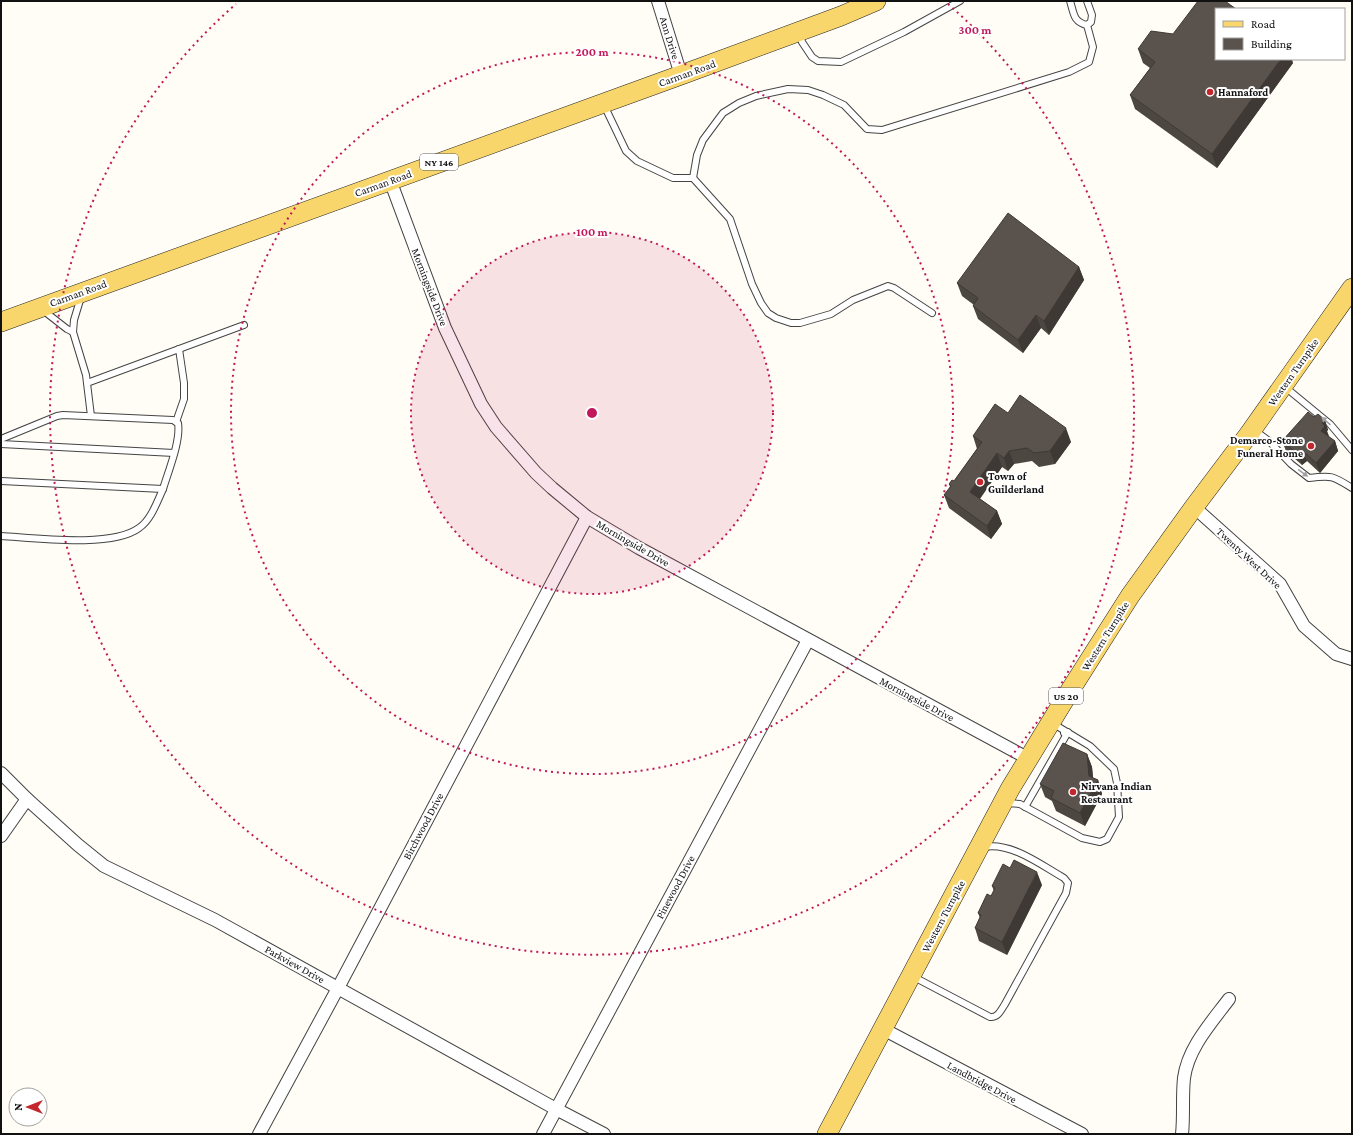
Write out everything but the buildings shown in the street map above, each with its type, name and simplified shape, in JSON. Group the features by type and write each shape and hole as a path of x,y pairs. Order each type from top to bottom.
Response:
{"main road":[{"name":"Carman Road","path":"1,322 681,75 841,16 876,1"},
{"name":"Western Turnpike","path":"827,1134 1003,802 1029,759 1060,729 1130,596 1252,430 1352,288"}],"street":[{"name":"Ann Drive","path":"658,1 681,75"},
{"name":"Morningside Drive","path":"390,180 445,328 481,404 507,441 536,473 587,517 639,548 1029,759"},
{"name":"Twenty West Drive","path":"1194,507 1280,584 1304,626 1336,654 1352,659"},
{"name":"Birchwood Drive","path":"259,1134 338,988 587,517"},
{"name":"Pinewood Drive","path":"543,1134 808,640"},
{"name":"Parkview Drive","path":"1,773 27,799 104,866 215,920 556,1109 604,1134"},
{"path":"1,836 27,799"},
{"path":"1182,1134 1184,1078 1188,1058 1193,1048 1229,999"},
{"name":"Landbridge Drive","path":"883,1029 1082,1134"}],"lane":[{"path":"800,31 802,42 812,57 818,61 841,62 904,32 960,1"},
{"path":"1070,1 1076,20 1080,24 1087,25"},
{"path":"1087,1 1092,15 1091,22 1087,25"},
{"path":"693,178 697,155 703,140 723,113 739,102 756,96 788,89 808,90 823,94 844,105 868,129 882,130 1070,72 1088,62 1093,47 1087,25"},
{"path":"604,103 626,151 637,161 672,178 693,178 730,219 752,284 761,303 768,313 776,318 791,323 800,323 831,314 854,300 888,286 894,288 932,313"},
{"path":"83,292 74,320 73,332 87,383 91,416"},
{"path":"40,307 73,332"},
{"path":"87,383 244,325"},
{"path":"176,422 184,399 184,383 179,350"},
{"path":"1284,385 1330,424 1352,450"},
{"path":"1,438 63,415 174,420 178,423 179,429 174,454 163,489 147,520 139,528 119,537 93,541 1,536"},
{"path":"1252,430 1269,441 1291,464 1309,478 1325,476 1335,478 1352,488"},
{"path":"1,444 174,454"},
{"path":"1,481 163,489"},
{"path":"1003,802 1020,804 1025,807 1082,838 1100,842 1107,839 1119,817 1117,783 1114,769 1090,746 1060,729 1025,807"},
{"path":"911,975 993,1018 998,1015 1005,1004 1066,894 1068,883 1064,878 1012,849 1000,846 979,848"}],"place":[{"name":"Hannaford","path":"1210,92"},
{"name":"Demarco-Stone Funeral Home","path":"1311,446"},
{"name":"Town of Guilderland","path":"980,482"},
{"name":"Nirvana Indian Restaurant","path":"1073,792"}]}
